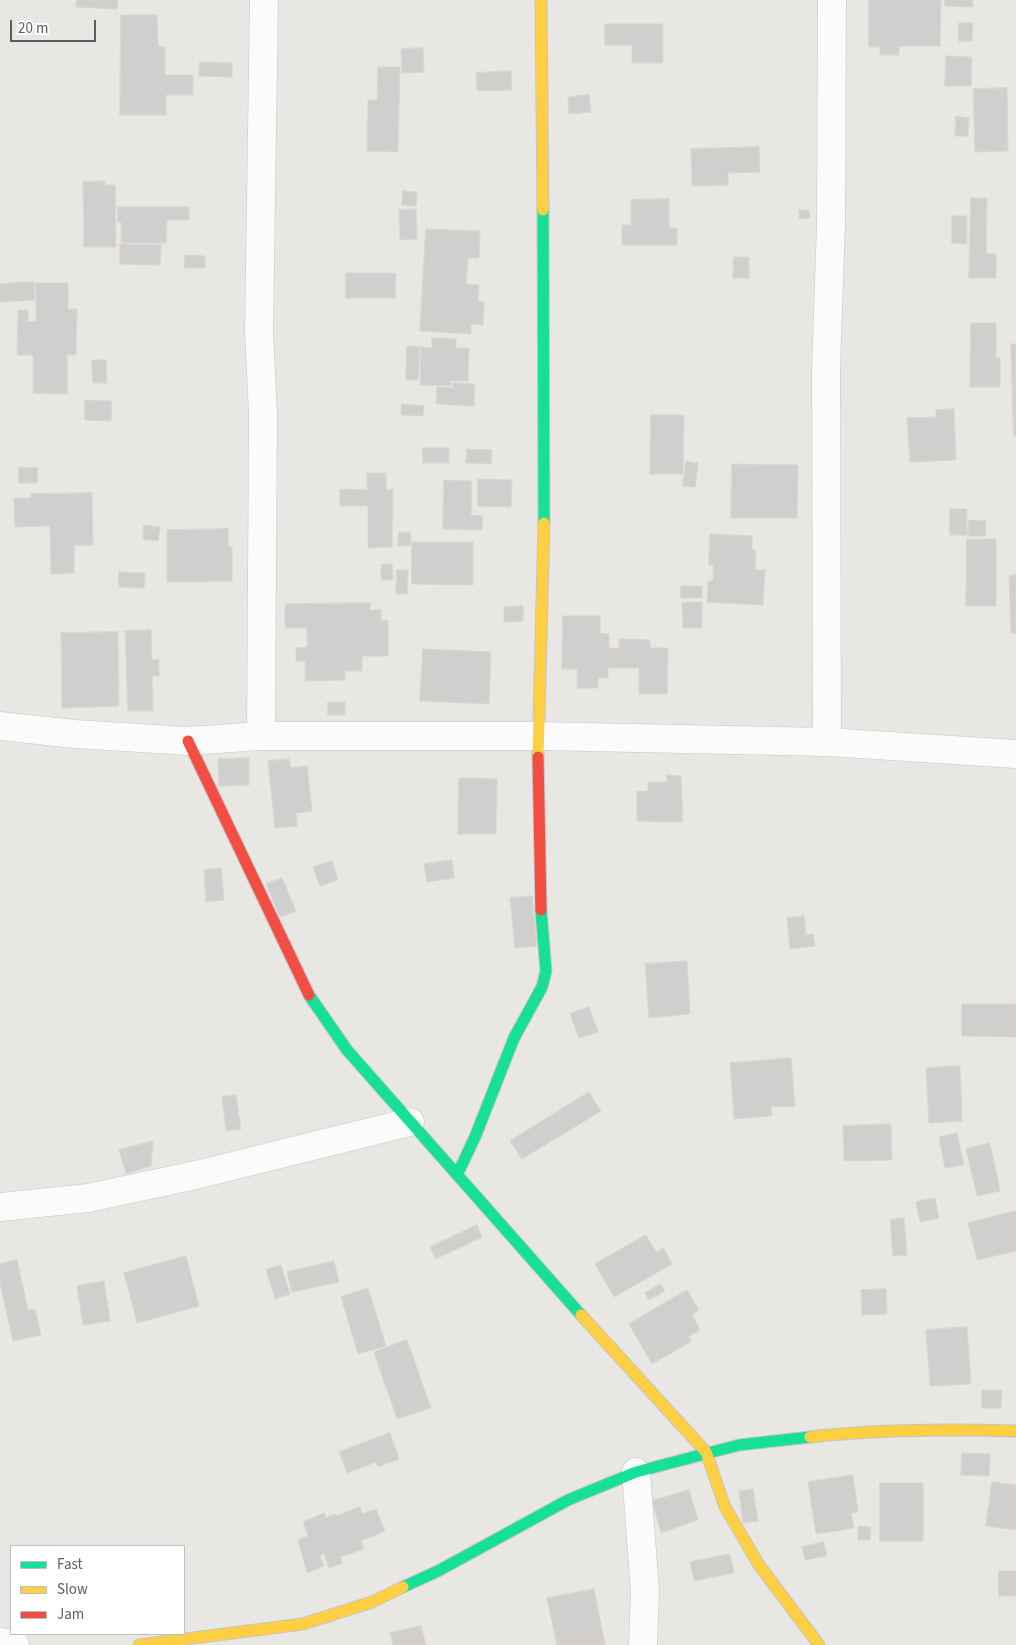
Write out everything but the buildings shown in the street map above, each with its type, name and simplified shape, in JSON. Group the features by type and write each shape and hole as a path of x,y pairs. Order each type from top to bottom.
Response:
{"street":[{"path":"261,736 263,424 259,323 264,0"},
{"path":"458,1173 475,1137 514,1038 542,987 546,971 541,915 538,736 545,503 541,0"},
{"path":"827,742 826,389 832,223 832,0"},
{"path":"0,726 75,734 188,741 261,736 538,736 827,742 1016,754"},
{"path":"188,741 304,987 347,1050 458,1173 521,1248 706,1452 725,1507 759,1564 819,1645"},
{"path":"0,1207 88,1198 196,1175 410,1122"},
{"path":"138,1645 302,1624 372,1602 438,1572 568,1500 636,1472 706,1452 748,1444 860,1431 932,1428 1016,1431"},
{"path":"636,1472 645,1591 643,1645"},
{"path":"0,1642 15,1645"}],"traffic: fast":[{"path":"543,210 544,523"},
{"path":"458,1173 475,1137 514,1038 542,987 546,971 541,910"},
{"path":"309,995 347,1050 581,1315"},
{"path":"403,1587 438,1571 568,1500 636,1472 739,1445 810,1437"}],"traffic: slow":[{"path":"541,0 543,210"},
{"path":"538,757 544,523"},
{"path":"581,1315 706,1452 725,1507 759,1565 819,1645"},
{"path":"810,1437 913,1430 1016,1431"},
{"path":"139,1645 303,1624 372,1602 403,1587"}],"traffic: jam":[{"path":"188,741 309,995"},
{"path":"538,757 541,910"}]}
